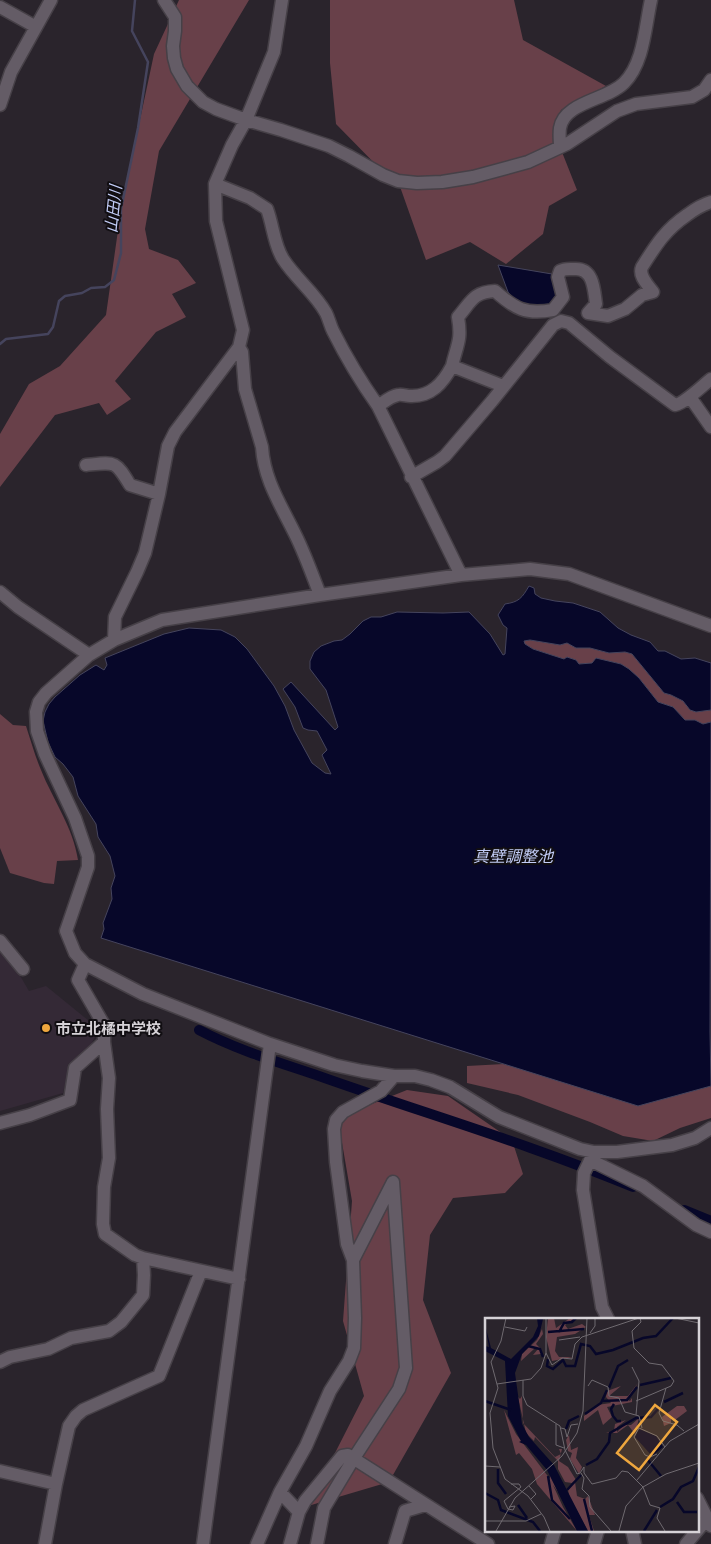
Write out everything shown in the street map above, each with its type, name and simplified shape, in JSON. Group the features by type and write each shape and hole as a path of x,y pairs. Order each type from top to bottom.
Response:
{"street":[{"path":"0,105 11,72 51,0"},
{"path":"114,640 115,617 145,553 160,494 168,446 175,432 239,347 243,330 216,221 215,184 232,145 246,120 274,52 282,0"},
{"path":"560,147 560,126 567,114 612,92 624,84 633,72 640,52 651,0"},
{"path":"168,2 175,17 173,46 177,69 188,86 203,102 246,120 329,146 398,181 417,183 442,182 478,176 528,162 560,147 622,109 636,104 692,97 704,90 711,80"},
{"path":"0,7 36,27"},
{"path":"215,184 250,198 267,208 283,259 297,278 314,295 326,313 360,380 378,406 461,575"},
{"path":"412,477 445,456 553,325 576,315 588,313 608,316 625,309 642,295 653,292 641,275 642,267 664,234 674,224 696,208 711,202"},
{"path":"378,406 400,394 411,396 431,393 446,377 452,366 460,340 458,317 472,297 495,291 515,308 526,312 553,310 563,297 558,277 560,271 564,269 580,269 589,275 592,282 596,304 588,313"},
{"path":"561,321 569,323 675,405 678,405 711,379"},
{"path":"239,347 242,352 245,389 274,495 302,548 320,595"},
{"path":"452,366 503,386"},
{"path":"690,396 711,427"},
{"path":"86,465 106,462 115,464 130,485 160,494"},
{"path":"711,626 569,574 530,569 461,575 162,620 114,640 89,654 46,693 36,712 37,731 45,754 75,818 88,856 88,867 66,931 75,953 85,964 143,994 270,1044 334,1065 394,1076 416,1076 450,1087 499,1117 580,1149 589,1163 643,1186 696,1225 711,1232"},
{"path":"0,592 18,607 89,654"},
{"path":"0,941 23,969"},
{"path":"85,964 78,980 104,1025 104,1042 109,1078 107,1109 109,1158 104,1187 103,1224 106,1234 135,1255 143,1258 239,1279"},
{"path":"0,1123 30,1115 70,1100 75,1068 104,1042"},
{"path":"203,1544 270,1044"},
{"path":"257,1544 280,1492 306,1446 330,1391 349,1361 354,1348 353,1260 346,1235 336,1162 334,1129 336,1120 343,1112 381,1091 394,1076"},
{"path":"589,1163 617,1152 672,1144 695,1138 711,1128"},
{"path":"589,1163 583,1190 602,1313"},
{"path":"317,1544 324,1508 354,1458 400,1389 406,1368 392,1182 353,1260"},
{"path":"0,1362 10,1357 48,1349 71,1338 109,1332 121,1322 143,1295 143,1258"},
{"path":"45,1544 69,1426 83,1410 159,1376 201,1271"},
{"path":"290,1544 298,1512 305,1501 342,1456 348,1455 488,1544"},
{"path":"0,1472 56,1484"},
{"path":"280,1492 298,1512"},
{"path":"686,1544 709,1523 698,1500"},
{"path":"395,1544 405,1511 425,1505"}],"shaded area":[{"path":"179,0 249,0 159,151 145,229 149,249 178,260 196,283 172,294 186,317 156,332 115,381 131,399 107,415 99,403 55,415 0,487 0,434 29,384 60,366 106,315 121,209 154,54"},
{"path":"330,0 514,0 523,40 606,86 561,110 555,128 560,147 577,190 549,206 543,234 506,264 470,242 426,260 398,181 387,176 336,124 330,63"},
{"path":"530,640 560,645 567,643 576,648 590,648 609,653 625,652 632,654 664,693 683,701 691,710 696,712 711,710 711,722 703,724 685,720 673,707 658,702 639,678 621,664 613,662 579,664 533,649 525,644 524,641"},
{"path":"0,714 13,725 26,726 41,770 72,836 78,860 57,861 54,884 10,873 0,848"},
{"name":"市立北橘中学校","path":"0,947 12,962 29,991 46,986 89,1021 96,1035 89,1048 70,1063 63,1093 0,1111"},
{"path":"504,1064 638,1105 711,1086 711,1118 680,1128 653,1141 623,1136 518,1095 467,1083 467,1066"},
{"path":"407,1090 448,1096 512,1140 523,1174 505,1193 453,1198 430,1235 423,1300 451,1373 389,1482 308,1506 364,1396 343,1321 352,1201 340,1121 349,1113"}],"water":[{"path":"498,265 552,274 560,296 552,307 518,305 508,292"},
{"name":"真壁調整池","path":"529,586 534,588 535,594 541,598 573,603 600,612 618,628 650,642 658,651 665,651 681,659 695,658 711,663 711,710 696,712 690,710 683,701 664,693 632,654 576,648 567,643 560,645 530,640 524,641 525,644 533,649 564,659 567,657 576,660 579,664 592,663 596,658 621,664 639,678 658,702 673,707 685,720 695,720 703,724 711,722 711,1086 638,1106 101,938 104,929 103,923 112,899 111,888 115,876 110,856 98,837 96,824 78,796 73,777 55,757 48,742 43,721 49,704 80,675 96,665 104,670 107,665 105,658 164,634 189,628 221,630 235,637 247,649 274,686 285,706 294,730 312,763 325,773 331,774 322,755 327,750 317,731 303,728 295,707 283,689 291,682 335,730 338,727 326,690 310,669 310,661 314,652 321,646 342,640 363,621 371,617 381,617 397,612 469,612 490,634 503,655 505,654 507,628 503,625 498,615 505,604 520,599"}],"waterway":[{"name":"山田川","path":"0,344 6,339 48,334 53,327 59,301 65,296 82,293 91,288 105,287 114,280 121,253 121,209 138,128 148,62 132,31 135,0"},
{"path":"199,1030 228,1044 258,1055 516,1143 633,1187"},
{"path":"684,1210 711,1221"}],"place":[{"name":"市立北橘中学校","path":"46,1028"}]}
